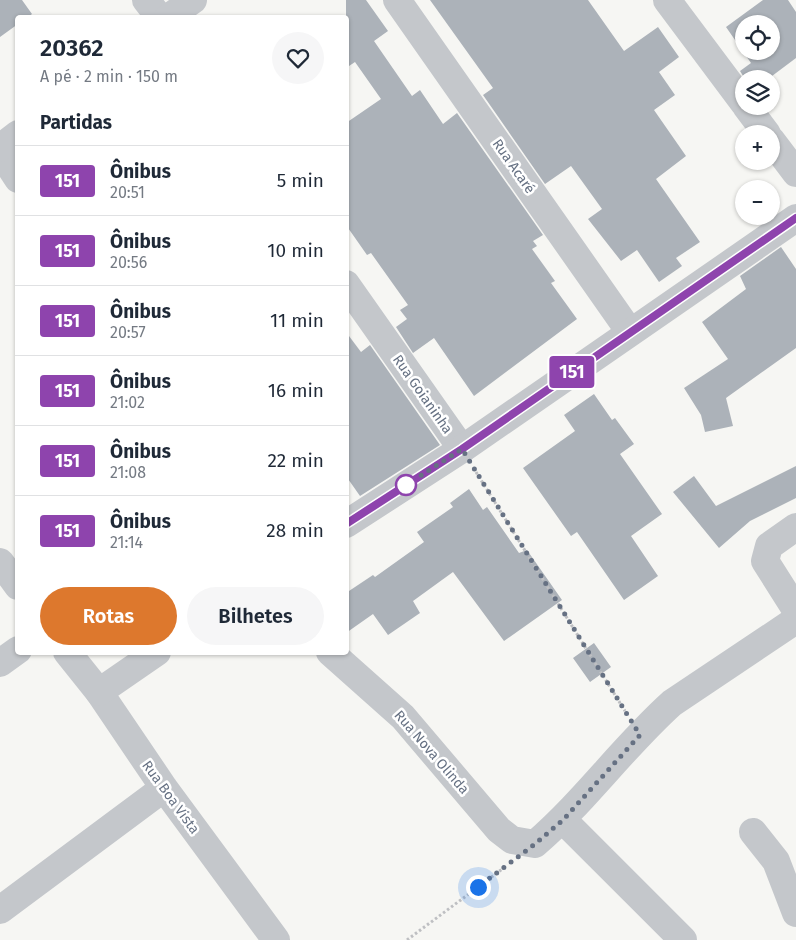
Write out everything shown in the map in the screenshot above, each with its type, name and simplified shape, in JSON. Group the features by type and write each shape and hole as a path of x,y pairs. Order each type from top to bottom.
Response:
{"street":[{"path":"146,0 158,15"},
{"path":"172,15 193,0"},
{"name":"Rua Acaré","path":"397,0 630,332"},
{"path":"667,0 735,91"},
{"path":"15,136 0,149 15,174"},
{"path":"780,152 796,173"},
{"path":"349,522 462,449 796,218"},
{"name":"Rua Goianinha","path":"349,288 462,449"},
{"path":"796,527 769,546 766,560 796,610"},
{"path":"0,562 15,582"},
{"path":"535,844 563,820 640,735 672,704 796,620"},
{"path":"0,663 15,652"},
{"name":"Rua Boa Vista","path":"69,655 99,692 164,788 276,940"},
{"path":"99,692 153,655"},
{"name":"Rua Nova Olinda","path":"333,655 403,717 499,830 512,840 535,844"},
{"path":"0,910 164,788"},
{"path":"563,820 684,940"},
{"path":"753,832 776,861 796,914"}],"path":[{"path":"462,449 640,735"},
{"path":"407,940 535,844"}],"building":[{"path":"0,0 22,0 32,14 15,15 15,26 0,37"},
{"path":"346,0 366,0 388,31 374,41 412,96 420,90 443,124 457,113 543,235 533,241 537,246 532,249 555,281 551,283 577,319 474,396 434,338 413,353 396,327 407,319 400,310 408,305 371,253 367,255 349,229 349,121 381,99 355,62 349,66 349,15 346,15"},
{"path":"430,0 588,0 624,51 658,27 679,57 659,72 675,95 654,110 686,156 656,179 700,242 676,258 682,266 659,282 637,250 621,261 588,219 602,209 571,166 545,184 483,95 493,88"},
{"path":"763,0 788,0 796,12 796,58 780,70 741,70 751,63 749,60 780,60 780,15 742,15"},
{"path":"735,20 735,40 726,27"},
{"path":"781,247 796,269 796,348 726,398 733,426 705,432 701,415 684,388 728,359 702,322 746,289 740,276"},
{"path":"349,336 361,352 370,345 440,445 360,496 349,480"},
{"path":"594,394 612,420 615,418 634,444 620,454 662,514 631,536 658,576 624,600 577,532 571,536 523,468 575,431 564,415"},
{"path":"796,466 796,498 750,521 719,548 673,492 694,476 716,506"},
{"path":"469,489 483,510 487,507 519,553 527,550 562,600 504,641 453,572 413,601 420,613 388,635 373,614 349,631 349,591 373,575 375,577 424,542 417,532 453,507 450,503"},
{"path":"594,643 611,667 590,682 573,658"}],"bus line":[{"name":"151","path":"349,522 462,449 796,218"}],"route":[{"path":"406,485 462,449 640,735 563,820 535,844 478,887"}]}
